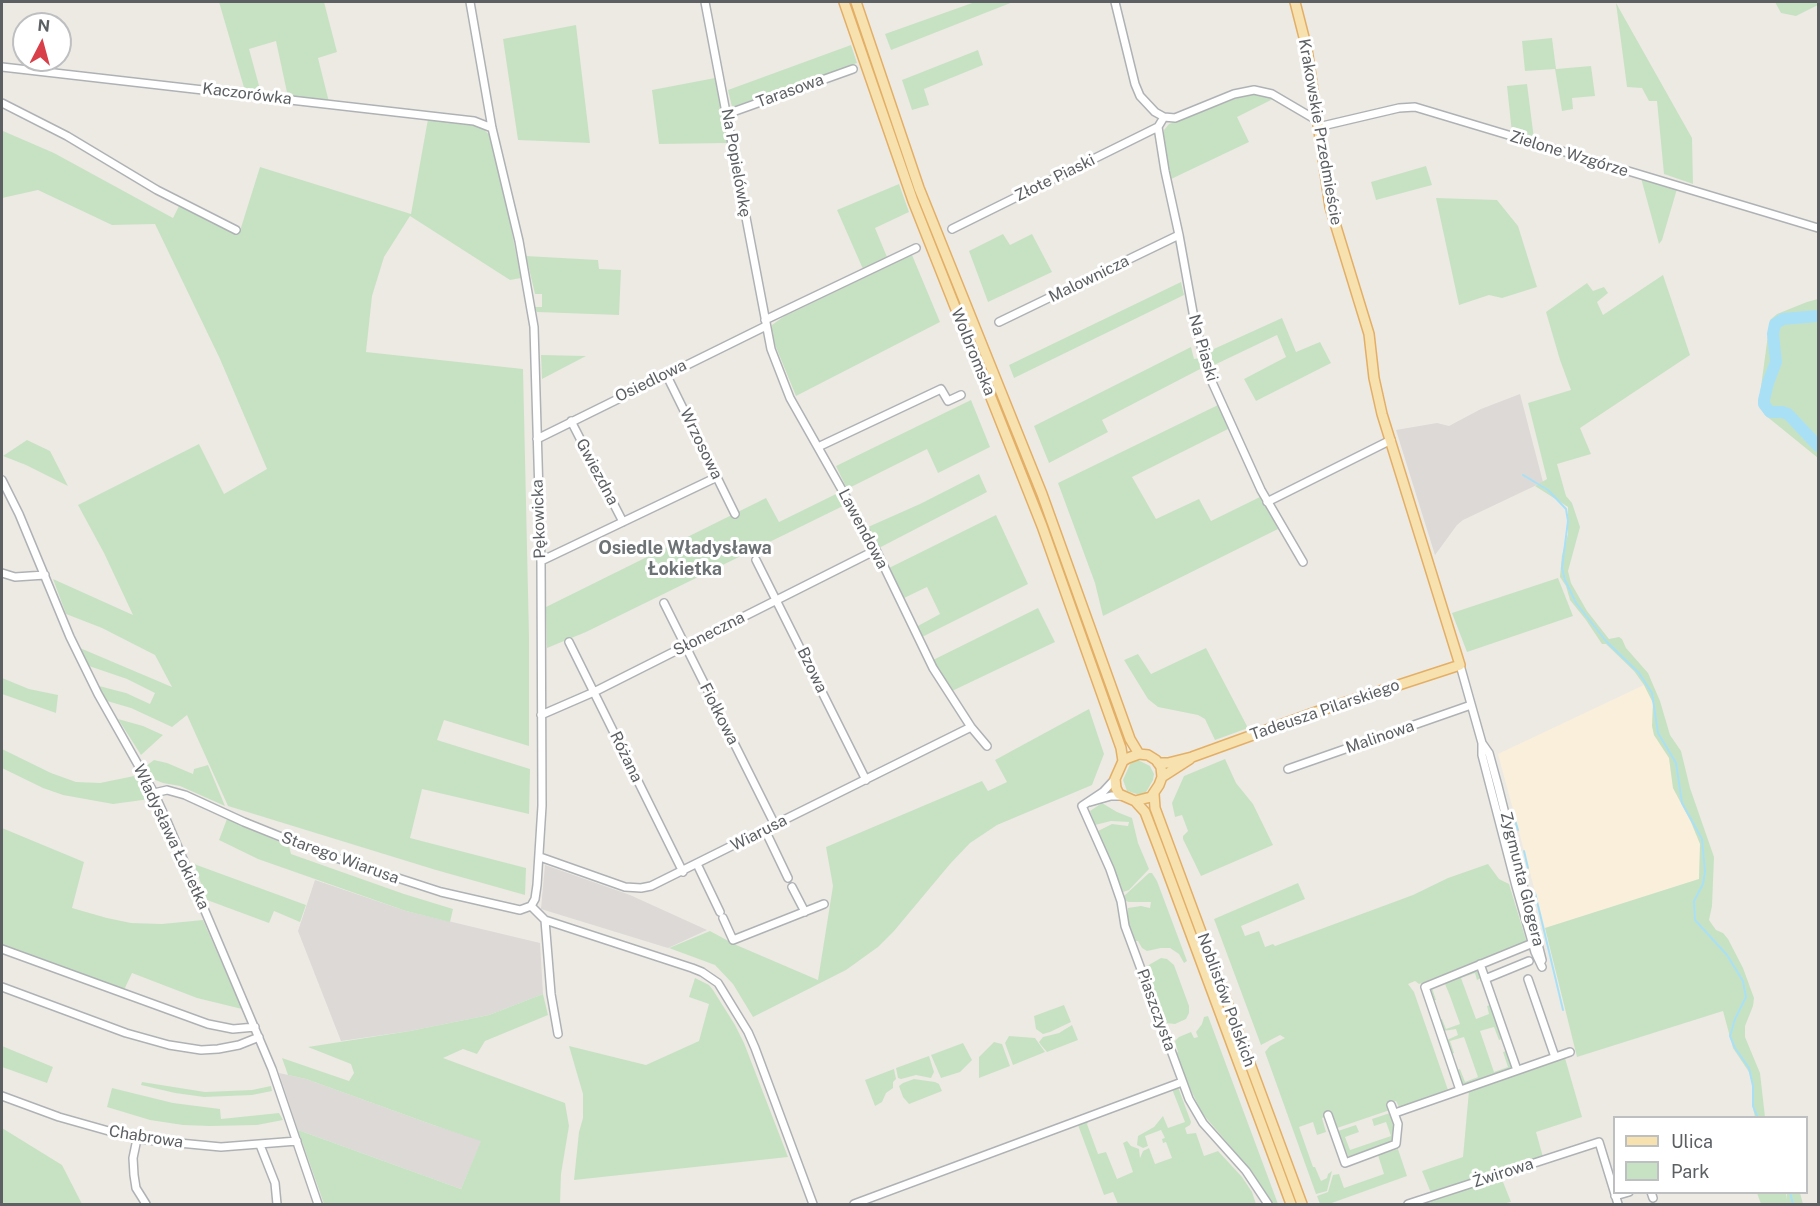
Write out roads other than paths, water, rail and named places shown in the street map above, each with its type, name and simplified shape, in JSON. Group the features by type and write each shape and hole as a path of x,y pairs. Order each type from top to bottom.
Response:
{"main road":[{"name":"Wolbromska","path":"844,2 913,201 1019,464 1121,748 1123,761"},
{"name":"Wolbromska","path":"856,2 919,188 1042,494 1130,739 1139,754"},
{"name":"Krakowskie Przedmieście","path":"1295,2 1307,49 1330,207 1369,334 1377,396 1423,540"},
{"name":"Zygmunta Glogera","path":"1423,540 1460,665"},
{"name":"Tadeusza Pilarskiego","path":"1158,763 1192,757 1328,708 1460,665"},
{"path":"1139,754 1148,755 1158,763 1162,777 1154,794 1143,801 1135,801 1122,796 1116,788 1115,779 1123,761 1139,754"},
{"name":"Tadeusza Pilarskiego","path":"1162,777 1192,757"},
{"name":"Noblistów Polskich","path":"1154,794 1155,808 1302,1204"},
{"name":"Noblistów Polskich","path":"1135,801 1145,812 1291,1204"}],"street":[{"name":"Pękowicka","path":"470,2 492,128 519,241 534,324 541,561 542,814 535,899 531,906"},
{"name":"Na Popielówkę","path":"705,2 766,323"},
{"path":"1115,2 1137,89 1147,104 1164,117 1175,118 1250,90 1268,92 1318,124"},
{"name":"Kaczorówka","path":"2,67 474,121 492,128"},
{"name":"Tarasowa","path":"727,114 853,69"},
{"path":"1299,110 1308,108 1314,99"},
{"path":"2,103 67,136 178,201 236,230"},
{"name":"Zielone Wzgórze","path":"1318,124 1415,107 1818,228"},
{"path":"1158,128 1164,117"},
{"name":"Złote Piaski","path":"952,230 1158,128"},
{"name":"Na Piaski","path":"1158,128 1194,318 1210,375 1267,502 1303,562"},
{"name":"Malownicza","path":"999,322 1179,235"},
{"path":"766,323 916,248"},
{"name":"Osiedlowa","path":"537,439 766,323"},
{"name":"Lawendowa","path":"766,323 771,349 790,398 876,550 933,668 971,727"},
{"name":"Wrzosowa","path":"666,374 735,514"},
{"path":"818,447 941,389 948,401 961,395"},
{"name":"Gwiezdna","path":"571,422 623,522"},
{"path":"1267,502 1390,440"},
{"path":"541,561 717,477"},
{"name":"Władysława Łokietka","path":"2,480 19,514 70,637 98,694 154,793 259,1037 318,1204"},
{"name":"Słoneczna","path":"541,715 594,692 876,550"},
{"name":"Bzowa","path":"756,560 867,780"},
{"path":"2,573 15,577 45,575"},
{"name":"Fiołkowa","path":"664,603 775,825"},
{"name":"Różana","path":"569,642 683,872"},
{"name":"Zygmunta Glogera","path":"1460,665 1533,943 1542,967 1541,951 1498,786 1489,753 1482,743"},
{"name":"Malinowa","path":"1288,769 1472,705"},
{"path":"971,727 987,746"},
{"name":"Wiarusa","path":"540,857 630,888 651,886 971,727"},
{"path":"1090,802 1115,779"},
{"name":"Starego Wiarusa","path":"154,793 167,790 185,795 321,853 441,892 520,910 531,906"},
{"path":"1090,802 1111,796 1122,796"},
{"name":"Piaszczysta","path":"1090,802 1082,806 1110,869 1121,902 1125,926 1189,1099 1203,1123 1252,1179 1268,1204"},
{"path":"765,830 788,878"},
{"path":"697,864 734,940 825,904"},
{"path":"792,887 805,912"},
{"path":"531,906 545,921 692,968 718,983 748,1032 813,1204"},
{"path":"545,921 553,1013 558,1034"},
{"path":"1460,1090 1425,988 1427,985 1533,943"},
{"path":"2,949 208,1024 234,1029 255,1027"},
{"path":"1485,979 1529,961"},
{"path":"1480,964 1516,1070"},
{"path":"1528,979 1555,1057"},
{"path":"2,987 126,1033 169,1045 201,1050 218,1049 239,1045 259,1037"},
{"path":"1395,1113 1570,1052"},
{"path":"854,1204 1182,1082"},
{"name":"Chabrowa","path":"2,1096 59,1117 137,1139 221,1147 297,1141"},
{"path":"1328,1115 1345,1163 1395,1146 1398,1125 1391,1104"},
{"path":"137,1139 133,1158 134,1175 136,1188 146,1204"},
{"name":"Żwirowa","path":"1407,1204 1599,1142 1613,1189"},
{"path":"260,1145 275,1183 277,1204"},
{"path":"1618,1204 1615,1196 1622,1194"}],"waterway":[{"path":"1818,316 1783,319 1775,324 1773,334 1776,362 1764,400 1770,412 1788,414 1818,446"},
{"path":"1523,475 1548,490 1566,509 1568,521 1562,568 1565,580 1576,603 1606,641 1639,673 1652,693 1658,733 1676,763 1682,803 1702,839 1705,872 1703,884 1694,901 1695,920 1727,955 1743,981 1746,997 1735,1019 1730,1036 1735,1048 1749,1068 1753,1086 1753,1106 1757,1116"},
{"path":"1514,817 1518,830"},
{"path":"1524,851 1528,868"},
{"path":"1535,893 1563,1010"},
{"path":"1790,1194 1793,1204"}],"district":[{"name":"Osiedle Władysława Łokietka","path":"685,558"}]}
